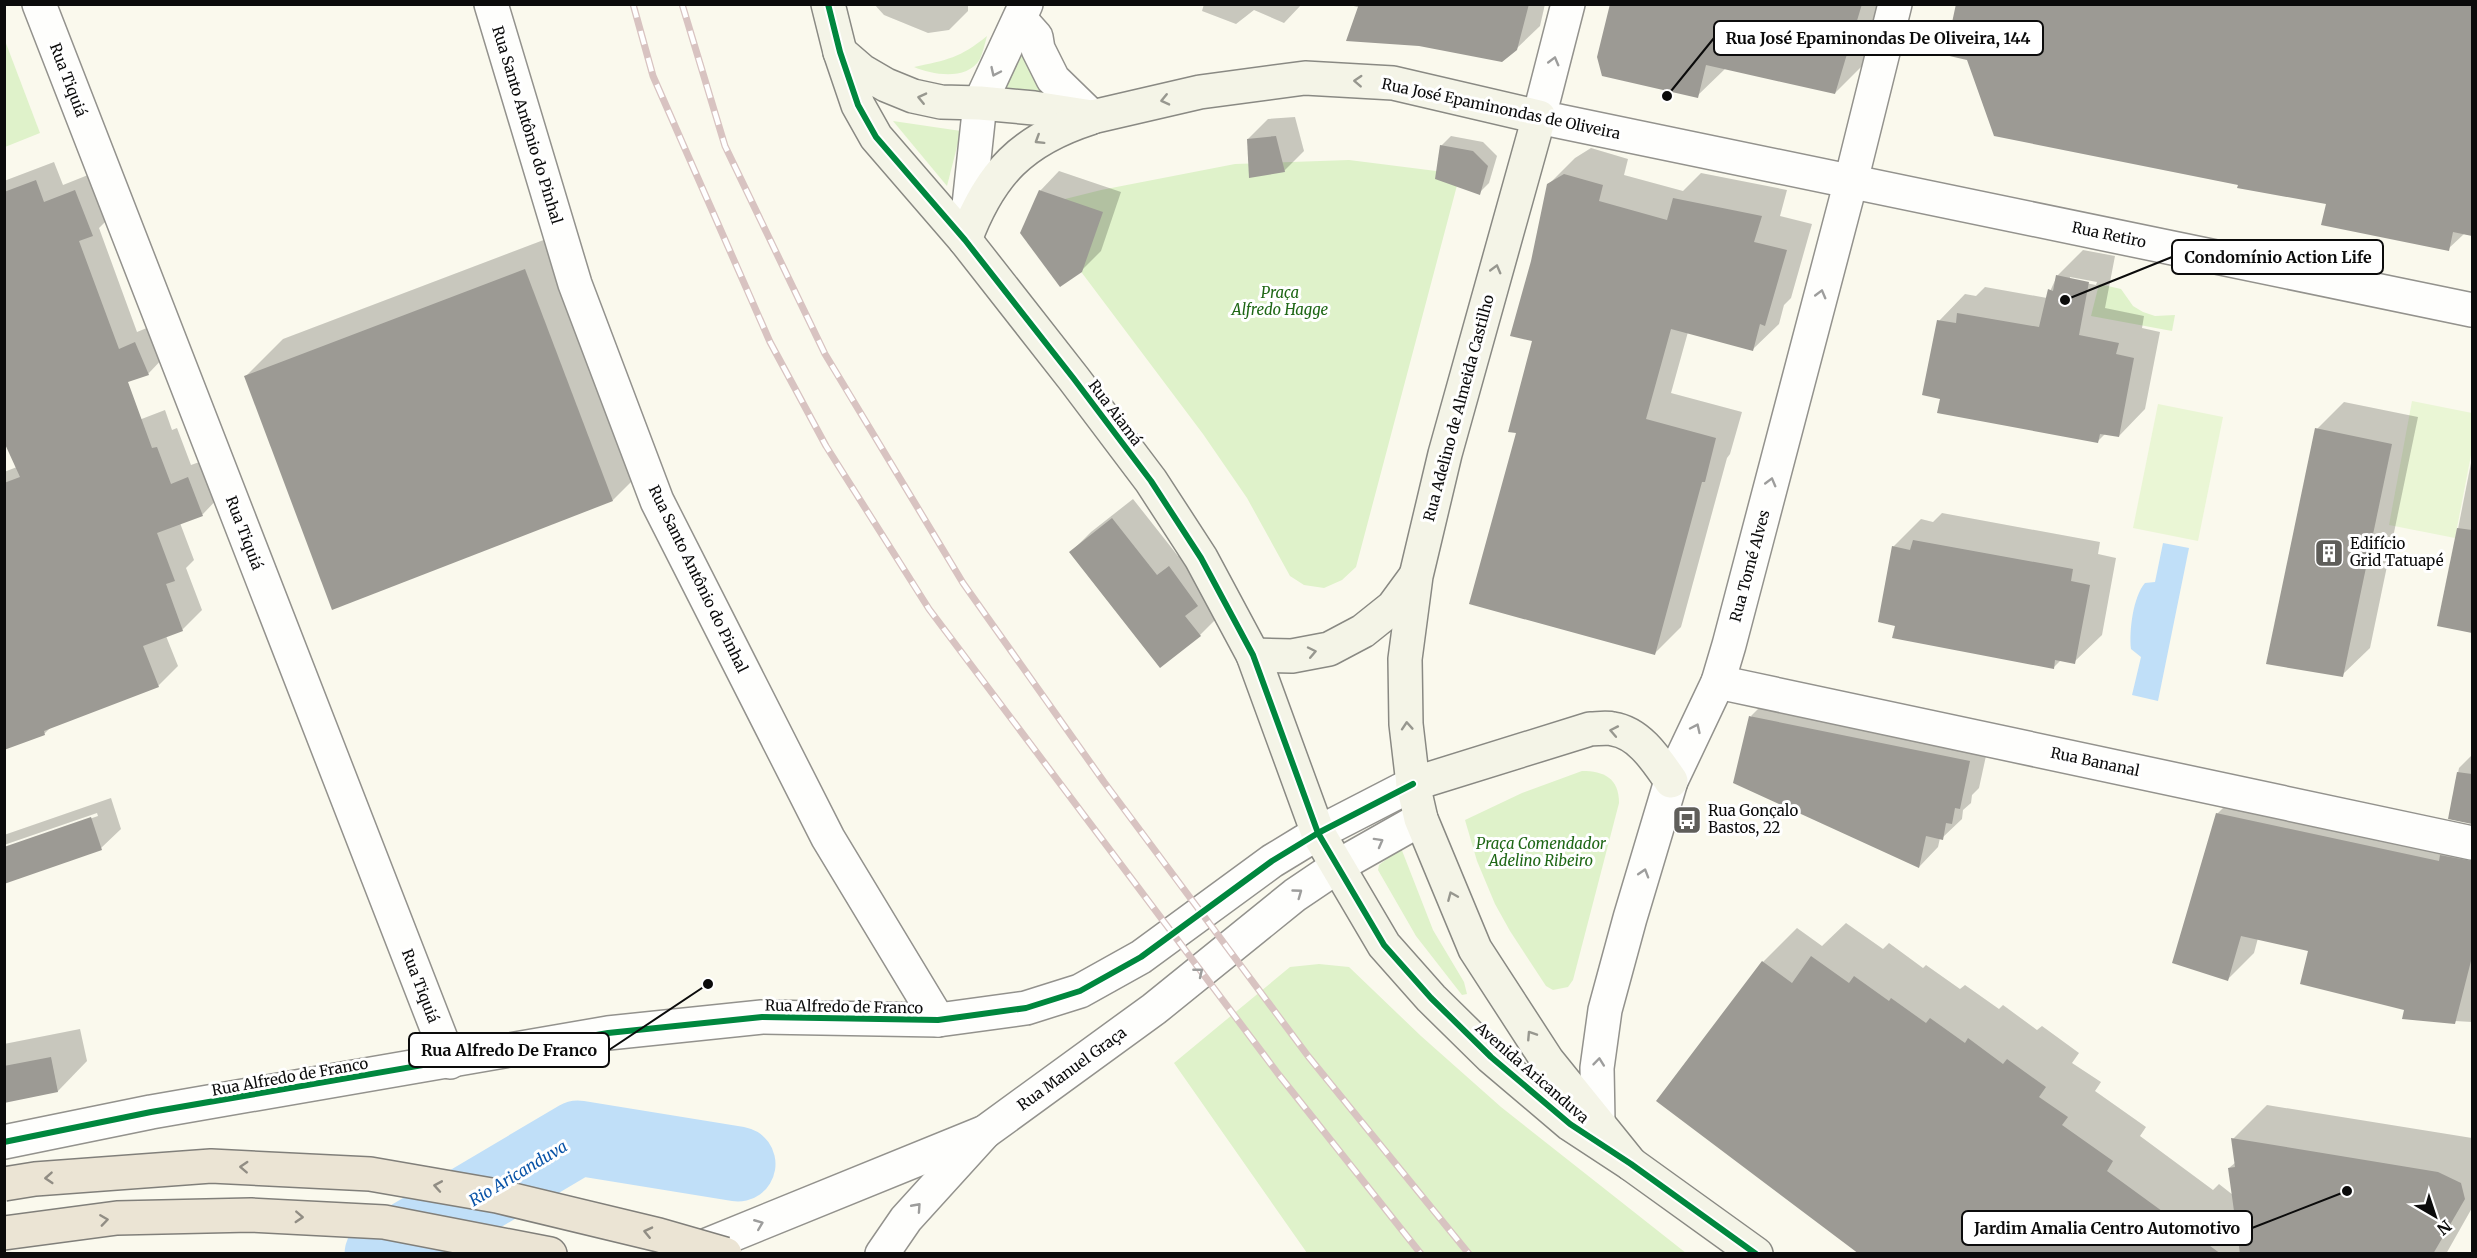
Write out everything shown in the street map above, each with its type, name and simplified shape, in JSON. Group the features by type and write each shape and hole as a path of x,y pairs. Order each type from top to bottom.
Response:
{"highway":[{"path":"4,1184 35,1179 212,1166 370,1174 497,1196 659,1235 725,1254"},
{"path":"4,1233 117,1218 250,1215 384,1222 550,1254"}],"main road":[{"name":"Rua Aiamá","path":"828,4 840,52 858,105 876,136 965,240 1152,481 1201,558 1253,656 1318,833 1338,866"},
{"name":"Rua José Epaminondas de Oliveira","path":"840,52 886,86 913,96 941,102 980,103 1092,117 1200,92 1305,78 1393,83 1539,117"},
{"path":"965,240 976,211 1011,161 1036,141 1063,126 1092,117"},
{"name":"Rua Adelino de Almeida Castilho","path":"1421,819 1413,784 1406,724 1405,659 1416,576 1448,442 1539,117"},
{"path":"1253,656 1292,656 1338,644 1364,631 1393,607 1416,576"},
{"path":"1413,784 1590,729 1614,729 1632,736 1650,752 1671,782"},
{"name":"Avenida Aricanduva","path":"1421,819 1475,949 1547,1060 1631,1164"},
{"name":"Avenida Aricanduva","path":"1338,866 1384,945 1431,998 1491,1057 1570,1124 1631,1164 1756,1254"}],"street":[{"name":"Rua Tiquiá","path":"39,4 450,1062"},
{"name":"Rua Santo Antônio do Pinhal","path":"491,4 575,284 657,501 828,838 938,1020"},
{"name":"Rua Adelino de Almeida Castilho","path":"1539,117 1568,4"},
{"name":"Rua Tomé Alves","path":"1598,1121 1598,1068 1605,1010 1671,782 1718,682 1851,181 1895,4"},
{"path":"965,240 980,103 1023,12"},
{"path":"1023,12 1053,79 1092,117"},
{"name":"Rua José Epaminondas de Oliveira","path":"1539,117 1851,181"},
{"name":"Rua Retiro","path":"1851,181 2472,310"},
{"name":"Rua Bananal","path":"1718,682 2472,843"},
{"path":"1318,833 1413,784"},
{"name":"Rua Manuel Graça","path":"686,1254 985,1132 1154,1009 1287,902 1338,866 1421,819"},
{"name":"Rua Alfredo de Franco","path":"4,1142 152,1112 608,1033 762,1017 938,1020 1026,1008 1080,991 1141,957 1235,886 1318,833"},
{"path":"882,1254 906,1219 985,1132"}],"green space":[{"path":"987,36 980,59 967,71 940,74 914,67 953,57"},
{"path":"1025,37 1048,93 1006,90"},
{"path":"4,38 40,133 5,147 4,147"},
{"path":"893,121 961,131 947,186"},
{"name":"Praça Alfredo Hagge","path":"1349,160 1460,174 1356,567 1342,580 1324,588 1304,585 1290,576 1247,498 1203,434 1073,261 1041,205 1101,190 1235,164"},
{"path":"2099,284 2121,289 2133,306 2143,312 2155,316 2175,315 2172,331 2091,316"},
{"path":"2412,401 2472,413 2472,450 2455,538 2389,525"},
{"path":"2158,404 2223,417 2198,541 2133,528"},
{"name":"Praça Comendador Adelino Ribeiro","path":"1582,771 1597,772 1609,778 1616,787 1619,803 1573,980 1568,987 1553,990 1546,986 1495,904 1477,861 1465,820 1522,793"},
{"path":"1401,848 1433,930 1464,982 1467,994 1462,995 1416,936 1378,870 1379,865"},
{"path":"1319,964 1349,967 1421,1036 1501,1107 1686,1253 1307,1253 1174,1063 1290,967"}],"water":[{"path":"2163,543 2189,548 2158,701 2132,695 2141,657 2131,649 2131,633 2137,597 2145,583 2155,582"}],"building":[{"path":"1359,4 1529,4 1517,50 1502,62 1419,46 1346,41"},
{"path":"1610,4 1862,4 1835,94 1706,65 1698,98 1602,76 1597,57"},
{"path":"1956,4 2472,4 2472,236 2453,232 2449,251 2321,225 2326,204 2237,188 2238,185 1994,136 1967,60 1945,55"},
{"path":"1276,136 1285,172 1249,178 1247,139"},
{"path":"1440,145 1473,151 1488,166 1480,195 1435,179"},
{"path":"1564,174 1603,185 1599,201 1667,220 1673,198 1762,216 1754,242 1787,250 1765,326 1760,324 1753,351 1671,329 1646,419 1716,438 1655,655 1469,604 1516,433 1508,432 1532,341 1510,336 1531,261 1547,184"},
{"path":"36,180 44,202 75,190 93,236 79,241 119,349 135,342 149,375 128,382 152,448 157,447 171,484 188,477 203,516 157,533 175,581 166,584 183,631 143,646 159,687 44,731 45,735 4,750 4,483 20,477 4,442 4,192"},
{"path":"1039,190 1103,212 1082,272 1060,287 1020,233"},
{"path":"525,269 613,501 332,610 244,376"},
{"path":"2056,275 2089,282 2079,335 2119,343 2116,354 2134,358 2119,437 2100,434 2098,443 1937,413 1940,399 1922,395 1937,320 1956,323 1957,313 2039,327 2048,289 2053,291"},
{"name":"Edifício Grid Tatuapé","path":"2315,428 2392,444 2343,677 2266,664"},
{"path":"1112,518 1157,575 1169,566 1198,606 1185,616 1201,636 1160,668 1069,552"},
{"path":"2457,528 2472,530 2472,633 2437,626"},
{"path":"1913,540 2073,569 2071,581 2090,585 2075,664 2055,660 2054,669 1892,638 1895,626 1878,622 1892,546 1910,550"},
{"path":"1749,716 1970,761 1960,809 1955,808 1952,824 1946,823 1943,840 1926,836 1919,868 1733,783"},
{"path":"2457,772 2472,774 2472,824 2448,819"},
{"path":"2216,813 2439,861 2440,855 2472,861 2472,957 2455,1024 2402,1019 2404,1010 2300,984 2308,951 2241,936 2228,981 2172,963"},
{"path":"91,817 102,850 4,884 4,847"},
{"path":"1811,956 1849,983 1854,976 1889,1001 1891,998 1926,1023 1930,1018 1965,1043 1968,1038 2003,1064 2007,1059 2046,1087 2039,1097 2068,1117 2062,1125 2113,1161 2107,1171 2221,1254 1859,1254 1656,1101 1762,961 1792,983"},
{"path":"51,1057 58,1092 4,1103 4,1066"},
{"path":"2231,1138 2438,1172 2461,1183 2465,1199 2433,1254 2240,1254 2228,1168 2235,1167"}],"waterway":[{"name":"Rio Aricanduva","path":"382,1254 578,1138 738,1164"}],"railway":[{"path":"633,4 653,76 770,342 826,446 929,609 1279,1075 1421,1254"},
{"path":"682,4 725,146 825,354 963,583 1104,782 1308,1056 1469,1254"}],"cycle path":[{"path":"828,4 840,52 858,105 876,137 965,240 1074,379 1151,481 1201,558 1253,655 1318,833 1384,945 1431,998 1491,1057 1570,1124 1631,1164 1756,1254"},
{"path":"4,1142 151,1112 608,1033 762,1017 938,1020 1026,1008 1080,991 1141,957 1272,861 1318,833 1413,784"}],"place":[{"name":"Rua José Epaminondas De Oliveira, 144","path":"1667,96"},
{"name":"Condomínio Action Life","path":"2065,300"},
{"name":"Edifício Grid Tatuapé","path":"2329,553"},
{"name":"Rua Gonçalo Bastos, 22","path":"1687,820"},
{"name":"Rua Alfredo De Franco","path":"708,984"},
{"name":"Jardim Amalia Centro Automotivo","path":"2347,1191"}]}
